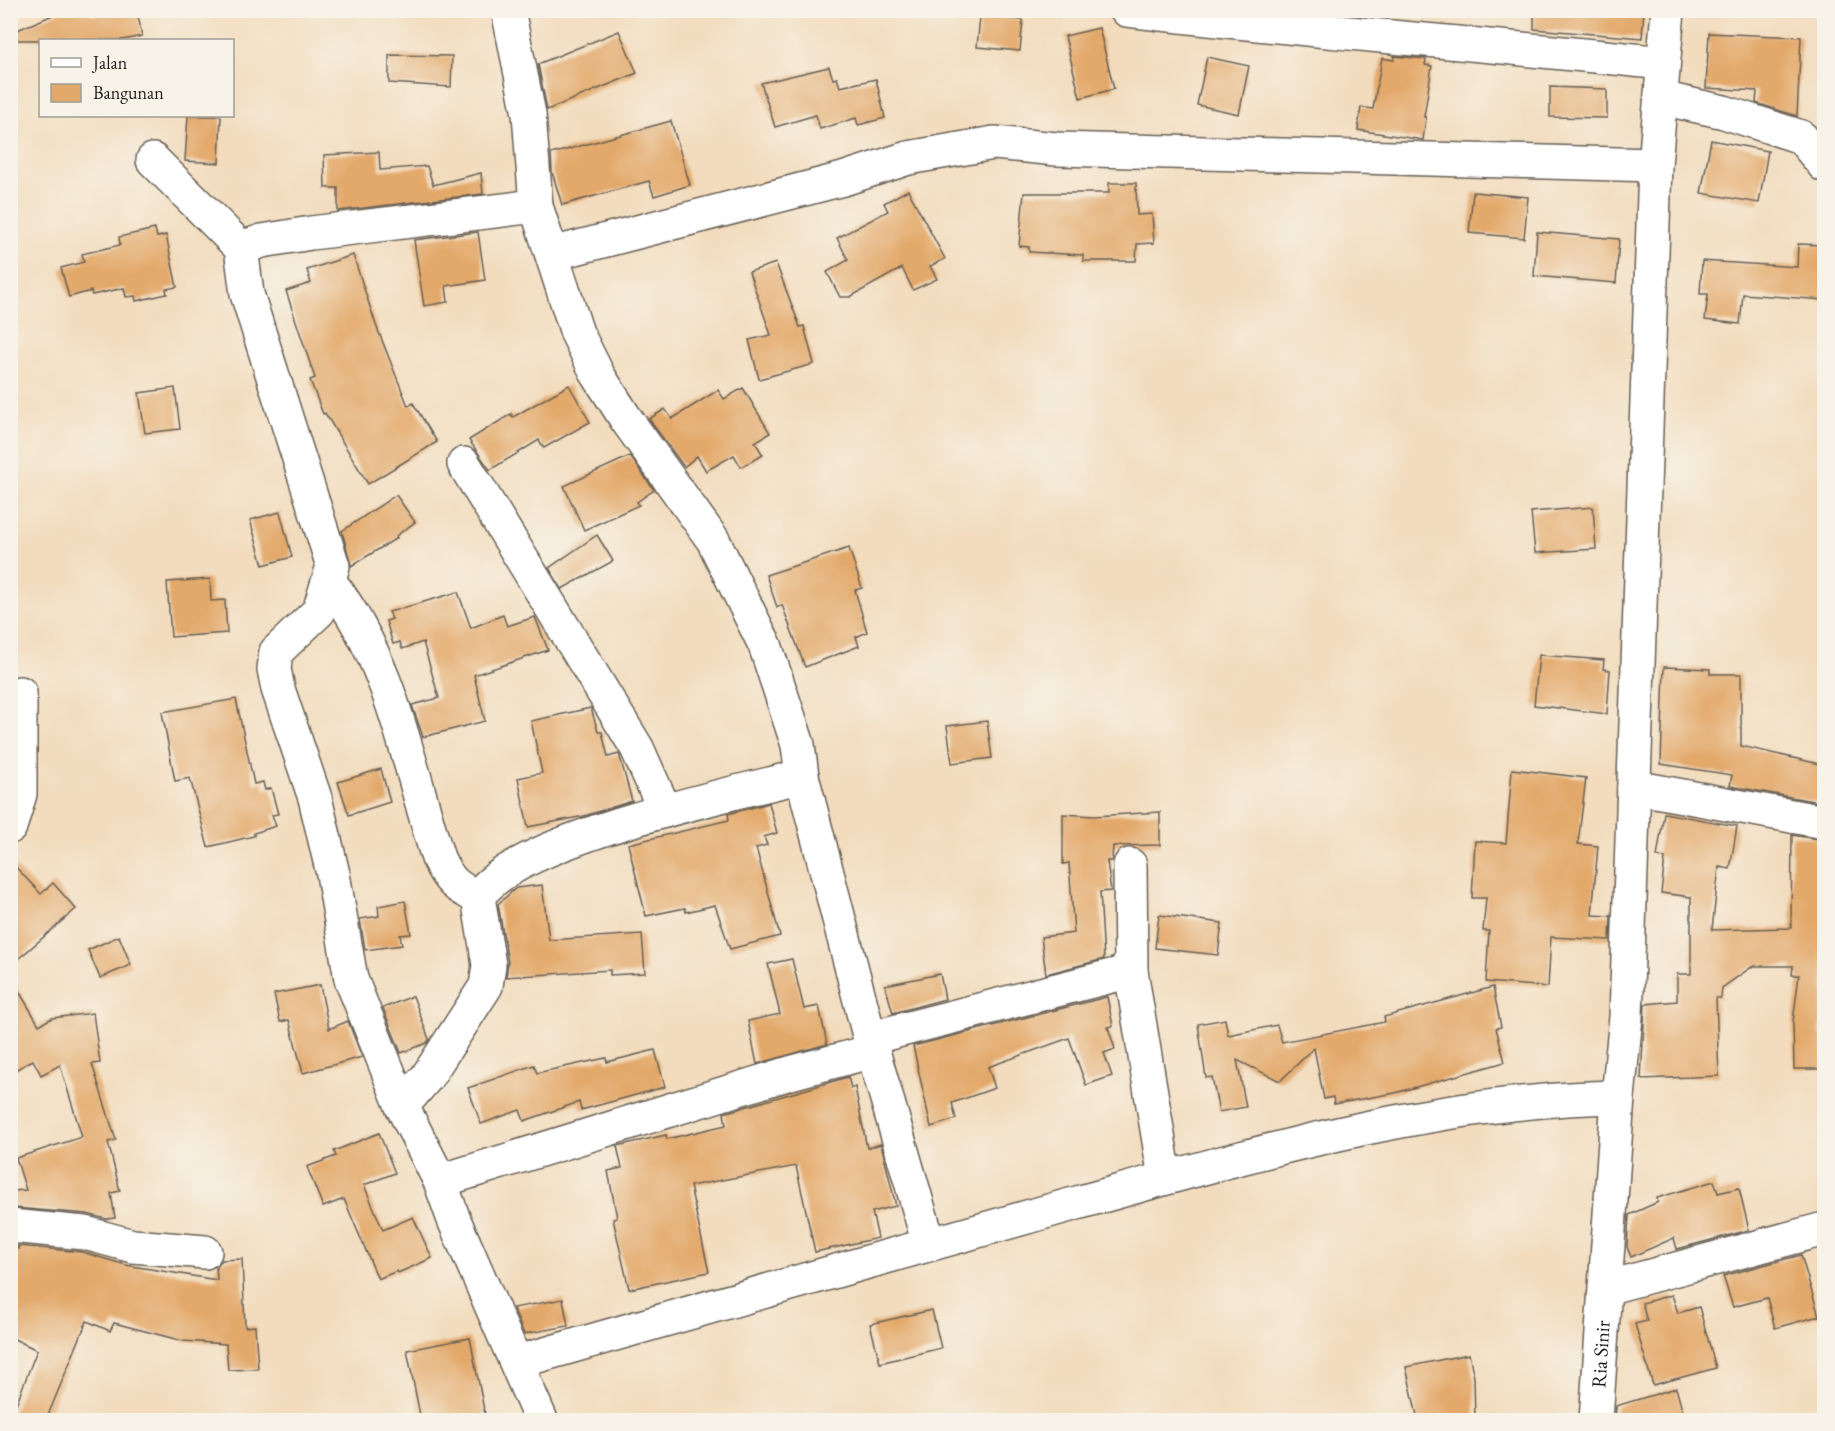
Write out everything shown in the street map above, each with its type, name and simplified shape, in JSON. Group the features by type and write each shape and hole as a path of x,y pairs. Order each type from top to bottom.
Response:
{"street":[{"path":"508,10 529,114 536,206 577,333 598,375 626,419 713,540 765,645 798,745 802,776 871,1045 929,1244"},
{"path":"1127,10 1284,28 1664,63"},
{"name":"Ria Sinir","path":"1596,1420 1618,1097 1626,1017 1655,165 1668,10"},
{"path":"1661,98 1724,112 1801,137 1824,165"},
{"path":"552,254 832,182 908,158 994,143 1057,149 1655,165"},
{"path":"153,160 241,248 247,294 333,566 330,582 319,611 276,652 274,669 315,798 333,874 351,979 402,1106 440,1180 454,1220 542,1420"},
{"path":"241,248 303,234 536,206"},
{"path":"464,464 637,748 664,811"},
{"path":"330,582 351,609 373,653 396,717 438,858 447,877 462,890 478,897"},
{"path":"10,827 20,794 20,693"},
{"path":"402,1106 427,1077 486,986 489,965 478,897 483,888 501,874 550,848 664,811 802,776"},
{"path":"1634,787 1824,822"},
{"path":"1130,865 1131,971 1165,1178"},
{"path":"440,1180 790,1073 871,1045 1131,971"},
{"path":"517,1362 1165,1178 1371,1126 1553,1098 1618,1097"},
{"path":"10,1226 85,1233 133,1246 205,1252"},
{"path":"1606,1288 1824,1229"}],"building":[{"path":"65,10 90,10 92,16 115,10 137,10 142,36 128,39 10,40 10,33"},
{"path":"1534,10 1644,10 1642,38 1534,29"},
{"path":"980,16 1023,20 1020,51 977,47"},
{"path":"1099,28 1114,89 1080,98 1065,36"},
{"path":"619,31 637,73 547,110 538,64"},
{"path":"1709,33 1801,37 1797,116 1756,103 1757,91 1706,88"},
{"path":"389,55 452,56 451,87 389,83"},
{"path":"1394,56 1426,59 1425,65 1432,66 1423,140 1358,130 1361,107 1373,109 1382,58 1394,60"},
{"path":"1207,57 1249,66 1239,114 1197,105"},
{"path":"829,67 833,79 837,78 840,87 876,79 885,118 858,125 856,118 820,129 816,115 775,127 761,83"},
{"path":"1550,87 1607,89 1607,118 1550,117"},
{"path":"188,117 221,117 219,163 185,161"},
{"path":"671,121 690,185 654,196 649,181 562,205 552,172 551,154"},
{"path":"1711,140 1768,151 1759,203 1701,193"},
{"path":"379,152 380,170 427,166 433,185 481,173 483,194 338,211 338,188 325,188 324,155"},
{"path":"1109,183 1136,183 1137,215 1152,214 1154,243 1137,244 1136,261 1083,261 1083,255 1029,252 1029,247 1019,246 1024,193 1109,193"},
{"path":"908,190 945,259 930,266 937,279 913,290 902,268 850,297 840,297 827,272 848,260 837,238 888,211 884,203"},
{"path":"1473,192 1528,197 1524,238 1469,233"},
{"path":"155,229 157,237 166,235 177,287 166,289 167,294 136,301 135,296 126,297 124,288 92,295 91,291 69,297 61,268 84,262 82,254 120,245 119,237"},
{"path":"478,232 485,280 446,286 448,302 424,306 414,240"},
{"path":"1537,232 1619,239 1616,283 1534,276"},
{"path":"1798,244 1824,245 1824,300 1743,294 1740,324 1705,320 1708,294 1700,294 1702,261 1797,267"},
{"path":"353,255 376,325 408,406 413,403 437,442 368,484 325,413 323,414 310,380 315,378 286,291 311,283 307,270"},
{"path":"776,263 800,327 804,326 814,364 759,379 749,340 771,335 749,272"},
{"path":"569,385 590,422 544,448 539,440 490,470 469,440 511,414 513,417"},
{"path":"175,388 180,429 145,433 139,393"},
{"path":"743,388 770,433 755,442 763,455 741,467 734,455 706,471 697,456 684,467 649,419 665,409 672,419 718,390 724,399"},
{"path":"630,456 654,490 637,502 639,505 584,530 564,486"},
{"path":"396,495 415,522 396,536 397,538 351,566 342,531"},
{"path":"1593,507 1596,549 1535,553 1531,512"},
{"path":"280,512 292,557 263,565 250,520"},
{"path":"597,535 613,561 562,589 549,568"},
{"path":"849,548 862,588 855,590 867,632 856,637 859,646 805,667 782,605 777,607 766,575"},
{"path":"210,579 211,601 225,600 227,633 171,637 167,582"},
{"path":"458,592 471,628 503,615 507,626 535,617 548,650 474,675 485,721 423,737 412,705 439,698 423,642 402,649 400,642 393,644 386,621 392,619 389,612"},
{"path":"1539,655 1604,660 1603,669 1610,670 1607,714 1534,705"},
{"path":"1664,667 1710,669 1710,674 1741,674 1741,746 1824,765 1824,803 1730,786 1732,775 1661,764"},
{"path":"236,699 254,784 263,782 265,790 271,788 278,814 272,815 276,826 254,833 254,836 208,847 190,778 175,781 162,712"},
{"path":"591,708 598,732 602,732 608,757 619,754 632,801 584,816 528,827 518,778 542,773 531,721"},
{"path":"987,721 992,758 952,763 947,726"},
{"path":"381,769 390,802 349,815 338,782"},
{"path":"1512,769 1586,778 1578,844 1598,846 1592,915 1611,916 1610,940 1551,937 1548,987 1486,982 1489,931 1483,931 1486,898 1472,898 1475,841 1506,843"},
{"path":"769,803 777,833 764,837 767,845 756,848 780,936 730,949 715,905 686,912 685,908 646,916 628,844 729,820 728,814"},
{"path":"1160,812 1160,845 1113,846 1112,861 1107,861 1111,891 1100,892 1104,959 1046,974 1041,937 1074,933 1069,863 1063,864 1063,814 1094,816"},
{"path":"1664,813 1737,826 1730,869 1719,867 1712,930 1791,928 1792,835 1824,840 1824,992 1820,1035 1823,1035 1824,1069 1794,1069 1793,1022 1799,975 1792,975 1793,966 1753,966 1722,988 1721,998 1716,998 1719,1076 1641,1079 1645,1004 1677,1001 1677,974 1691,974 1691,897 1661,893 1665,858 1657,857"},
{"path":"10,861 41,894 53,883 76,909 10,966"},
{"path":"542,885 549,940 642,934 645,973 610,975 610,970 506,977 508,962 498,904 516,888"},
{"path":"405,901 411,934 400,935 402,945 365,950 360,919 379,916 378,906"},
{"path":"1159,915 1222,923 1218,955 1155,948"},
{"path":"119,936 131,965 100,978 88,950"},
{"path":"792,959 804,1009 819,1006 827,1044 757,1064 748,1021 780,1014 768,964"},
{"path":"940,974 945,999 893,1013 885,985"},
{"path":"10,976 39,1025 52,1018 93,1013 100,1063 92,1064 116,1140 108,1142 120,1191 111,1193 115,1218 106,1219 87,1214 14,1208 12,1191 26,1190 16,1158 82,1137 60,1065 41,1075 33,1060 10,1073"},
{"path":"320,985 329,1029 348,1021 362,1057 303,1073 289,1020 280,1022 274,994"},
{"path":"1493,987 1501,1027 1496,1028 1505,1062 1395,1093 1334,1104 1333,1097 1324,1099 1314,1048 1280,1081 1237,1060 1246,1107 1219,1112 1212,1077 1206,1078 1198,1024 1225,1019 1228,1035 1277,1025 1282,1042 1385,1022 1384,1017"},
{"path":"413,996 429,1039 427,1043 401,1053 383,1008"},
{"path":"1107,997 1113,1026 1108,1027 1115,1049 1104,1053 1112,1076 1086,1085 1069,1038 988,1067 995,1088 952,1103 956,1119 931,1127 913,1046"},
{"path":"655,1050 665,1087 581,1110 579,1102 524,1121 520,1110 481,1124 468,1088 534,1065 537,1073 606,1058 607,1062"},
{"path":"848,1077 851,1088 855,1087 867,1148 881,1144 896,1206 872,1212 878,1238 815,1252 796,1166 690,1186 709,1272 629,1289 613,1219 617,1218 608,1171 622,1168 617,1146 666,1135 667,1139 726,1125 724,1113"},
{"path":"379,1133 395,1173 364,1185 383,1230 413,1217 432,1258 378,1279 344,1199 323,1207 307,1167 336,1156 334,1151"},
{"path":"1714,1181 1718,1193 1739,1188 1749,1230 1677,1249 1674,1238 1631,1257 1627,1247 1629,1215 1658,1202 1657,1198"},
{"path":"10,1245 18,1249 18,1246 82,1252 126,1265 217,1280 216,1266 222,1260 242,1259 245,1327 255,1326 258,1369 228,1370 226,1344 183,1341 114,1323 110,1331 87,1321 46,1420 10,1420 37,1350 10,1337"},
{"path":"1801,1255 1819,1316 1775,1328 1767,1298 1733,1307 1723,1276"},
{"path":"1672,1295 1678,1313 1699,1307 1716,1368 1653,1385 1635,1324 1647,1321 1642,1303"},
{"path":"563,1299 568,1326 524,1334 513,1308"},
{"path":"932,1310 941,1348 880,1363 870,1324"},
{"path":"470,1338 486,1420 421,1420 407,1350"},
{"path":"1469,1354 1474,1377 1475,1420 1418,1420 1406,1367"},
{"path":"1676,1388 1685,1420 1615,1420 1616,1406"}]}
